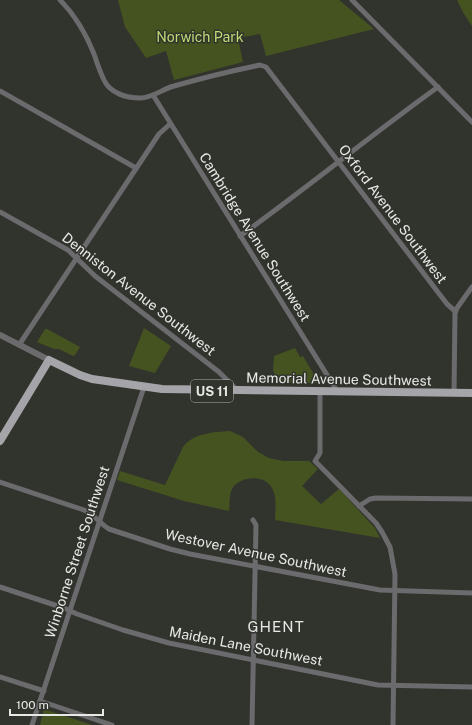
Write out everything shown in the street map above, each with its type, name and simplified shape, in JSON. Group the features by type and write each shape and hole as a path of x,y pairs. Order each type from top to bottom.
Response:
{"main road":[{"name":"Memorial Avenue Southwest","path":"49,360 92,379 162,390 472,393"},
{"path":"0,441 49,360"}],"street":[{"path":"60,0 77,21 93,52 104,80 110,88 122,95 131,97 147,98 153,95"},
{"path":"352,0 472,122"},
{"name":"Oxford Avenue Southwest","path":"153,95 192,80 260,65 268,68 447,304 455,311"},
{"path":"240,236 401,113 438,87"},
{"path":"0,91 136,168"},
{"name":"Cambridge Avenue Southwest","path":"153,95 337,391"},
{"path":"19,345 159,134 170,124"},
{"name":"Denniston Avenue Southwest","path":"0,212 68,250 95,276 218,372 238,391"},
{"path":"454,393 455,311 469,295 472,287"},
{"name":"Memorial Avenue Southwest","path":"0,335 49,360"},
{"name":"Winborne Street Southwest","path":"32,725 144,387"},
{"path":"320,392 320,453 315,461 376,523 388,542 393,561 395,591 393,725"},
{"name":"Westover Avenue Southwest","path":"0,482 84,510 109,529 170,549 380,590 472,593"},
{"path":"359,506 370,499 376,498 472,499"},
{"path":"252,725 256,525 253,520"},
{"name":"Maiden Lane Southwest","path":"0,587 154,640 378,685 472,687"},
{"path":"0,677 44,691"},
{"path":"40,701 112,725"}],"green space":[{"name":"Norwich Park","path":"118,0 339,0 374,29 266,56 260,34 238,38 243,62 174,80 166,51 146,58 125,27"},
{"path":"457,0 472,0 472,26 464,14"},
{"path":"144,328 171,346 155,373 129,366"},
{"path":"45,329 80,347 75,355 73,356 59,349 54,349 37,342"},
{"path":"295,348 300,357 303,356 319,383 278,383 273,370 274,356"},
{"path":"230,431 243,437 258,452 269,458 284,461 309,461 318,469 302,486 321,504 339,489 375,528 380,538 275,520 275,501 273,490 270,485 260,479 247,479 236,484 231,491 229,511 184,501 117,480 120,471 165,485 183,447 187,442 204,434"},
{"path":"44,709 92,725 40,725"}],"district":[{"name":"GHENT","path":"276,627"}]}
